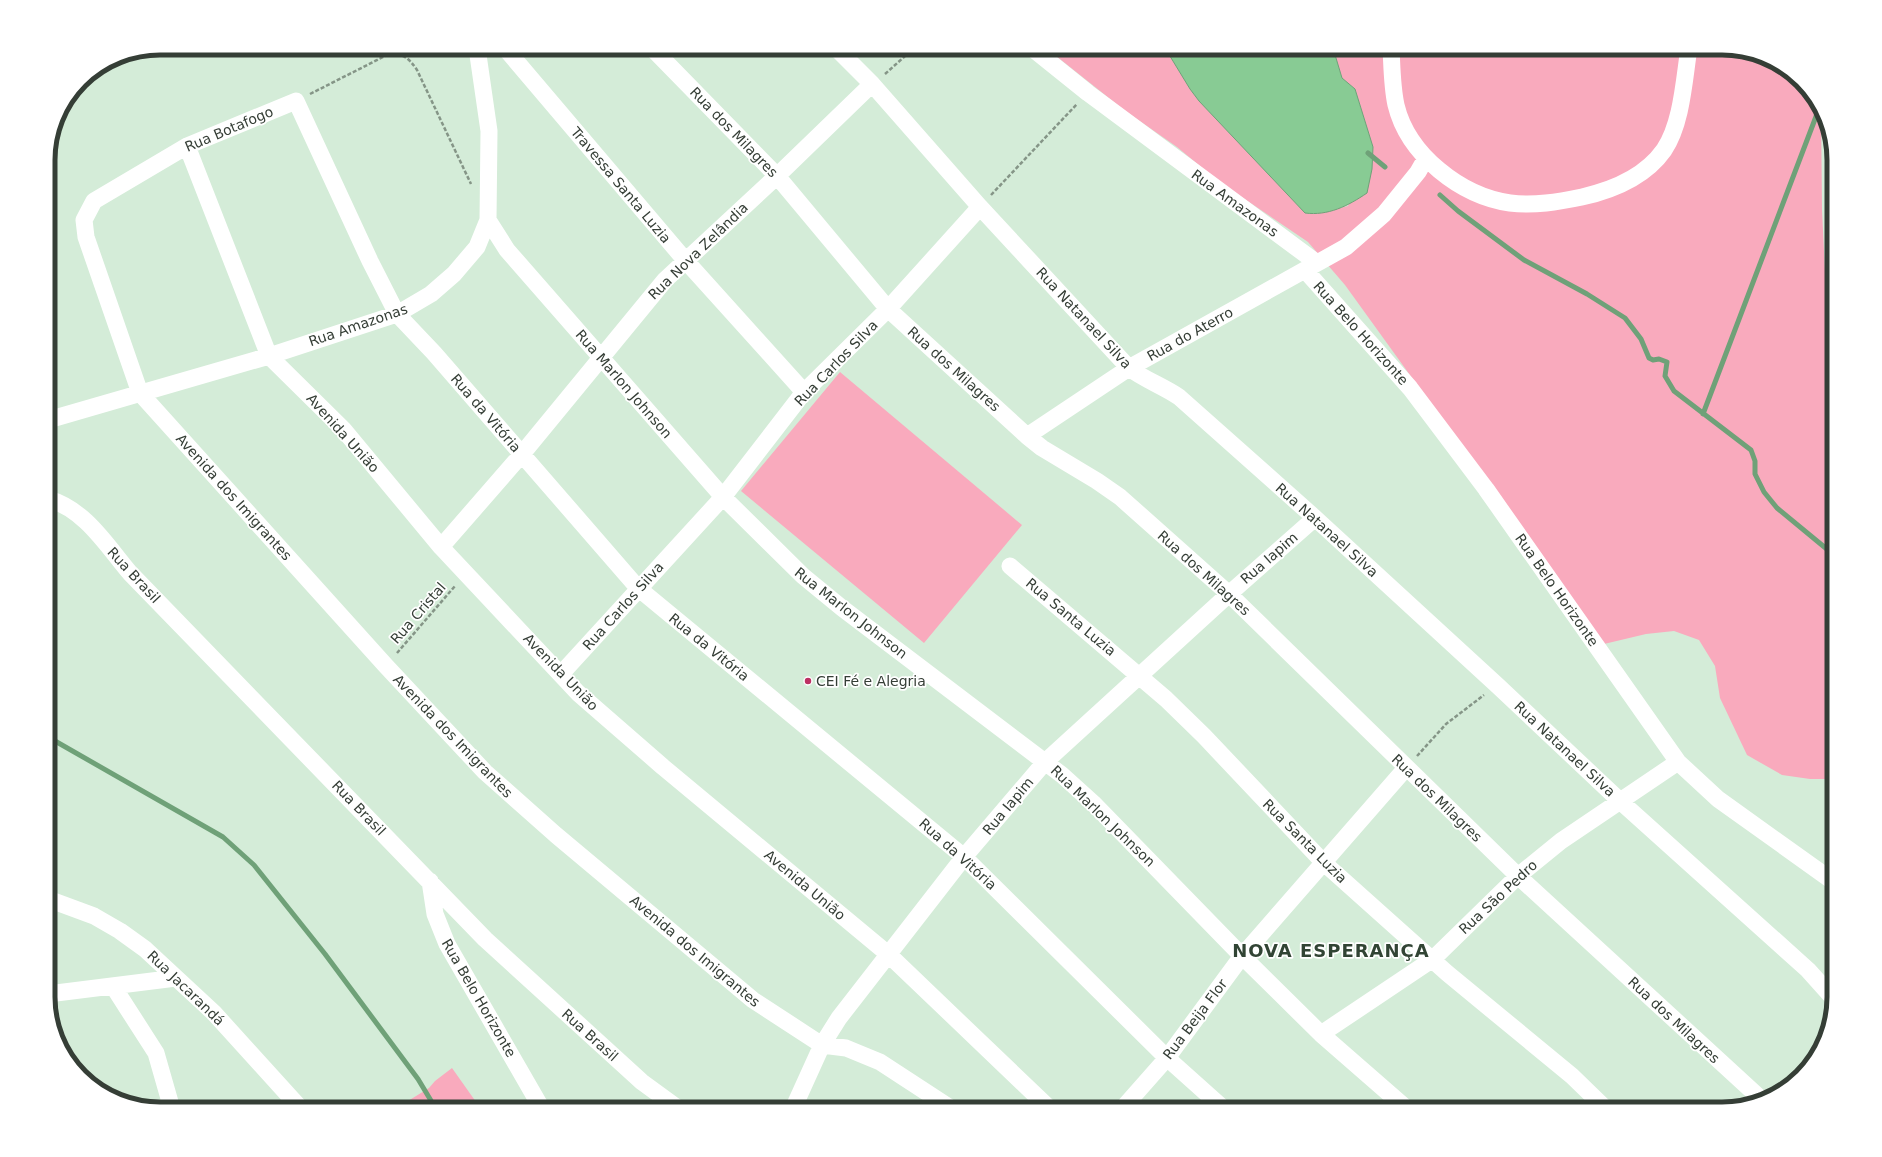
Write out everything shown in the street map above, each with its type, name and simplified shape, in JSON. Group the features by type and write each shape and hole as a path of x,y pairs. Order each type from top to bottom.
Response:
{"street":[{"name":"Rua Amazonas","path":"55,418 269,356 397,314 431,294 454,274 477,247 488,220 489,131 478,55"},
{"name":"Travessa Santa Luzia","path":"511,55 685,260 804,392"},
{"name":"Rua dos Milagres","path":"659,55 778,176 888,309 1027,436 1042,448 1097,481 1120,497 1229,594 1518,876 1756,1096"},
{"name":"Rua Natanael Silva","path":"843,55 872,84 980,207 1129,368 1137,374 1164,386 1179,397 1315,518 1620,800 1808,970 1827,991"},
{"name":"Rua Amazonas","path":"1041,55 1311,267"},
{"path":"1392,55 1392,76 1396,106 1408,133 1426,158 1438,170 1454,181 1481,195 1509,203 1539,204 1568,200 1599,193 1626,183 1648,169 1664,150 1675,129 1688,55"},
{"name":"Rua Nova Zelândia","path":"441,547 522,454 643,306 685,260 778,176 872,84"},
{"name":"Rua Botafogo","path":"86,237 84,220 94,201 187,146 296,101"},
{"name":"Rua da Vitória","path":"296,101 367,254 397,314 434,352 638,588 964,857 1167,1058 1216,1102"},
{"name":"Avenida União","path":"187,146 269,356 343,430 441,547 578,693 663,767 888,954 1043,1102"},
{"path":"1311,267 1346,247 1384,214 1418,172 1426,158"},
{"name":"Rua Carlos Silva","path":"561,674 638,588 723,497 804,392 888,309 980,207"},
{"name":"Rua Marlon Johnson","path":"488,220 508,250 723,497 803,576 842,608 1046,762 1093,803 1242,956 1321,1034 1399,1102"},
{"name":"Avenida dos Imigrantes","path":"86,237 140,393 386,666 480,766 512,798 753,1000 822,1045 846,1048 880,1062 941,1102"},
{"name":"Rua do Aterro","path":"1027,436 1129,368 1311,267"},
{"name":"Rua Belo Horizonte","path":"1311,267 1410,388 1486,489 1678,762 1718,799 1827,877"},
{"name":"Rua Brasil","path":"55,502 66,506 83,518 130,573 430,881 484,939 642,1082 669,1102"},
{"name":"Rua Iapim","path":"796,1102 822,1045 839,1018 964,857 1046,762 1139,675 1315,518"},
{"name":"Rua Santa Luzia","path":"1010,566 1139,675 1204,736 1324,862 1467,990 1567,1071 1599,1102"},
{"name":"Rua São Pedro","path":"1321,1034 1433,959 1518,876 1561,841 1678,762"},
{"name":"Rua Beija Flor","path":"1128,1102 1167,1058 1242,956 1406,768"},
{"name":"Rua Belo Horizonte","path":"430,881 435,914 447,944 538,1102"},
{"name":"Rua Jacarandá","path":"55,902 94,916 120,931 146,949 214,1013 295,1102"},
{"path":"55,993 176,978"},
{"path":"113,986 156,1053 170,1102"}],"path":[{"path":"296,101 386,55"},
{"path":"404,55 417,70 474,191"},
{"path":"872,84 906,55"},
{"path":"980,207 1088,93"},
{"name":"Rua Cristal","path":"386,666 466,573"},
{"path":"1406,768 1446,724 1498,686"}],"shaded area":[{"path":"1055,55 1169,55 1199,101 1305,213 1314,214 1348,206 1373,147 1355,89 1342,78 1335,55 1722,55 1736,56 1762,63 1775,69 1791,81 1809,102 1816,113 1821,127 1822,210 1827,294 1827,779 1810,779 1782,775 1747,755 1720,698 1715,666 1699,640 1674,631 1646,634 1604,644 1345,285 1308,242 1218,181 1177,147 1124,110"},
{"path":"1169,55 1335,55 1342,78 1355,89 1373,147 1372,169 1367,193 1338,209 1322,213 1305,213 1199,101"},
{"path":"840,372 1022,525 924,643 741,491"},
{"path":"452,1068 476,1102 406,1102 429,1088 435,1081"}],"waterway":[{"path":"1703,414 1817,115"},
{"path":"1368,153 1385,167"},
{"path":"1440,195 1458,211 1524,260 1587,294 1625,318 1641,339 1649,358 1667,362 1665,376 1674,391 1751,450 1755,461 1755,474 1764,492 1777,508 1827,549"},
{"path":"55,741 223,837 254,865 325,954 418,1079 432,1102"}],"place":[{"name":"CEI Fé e Alegria","path":"808,681"}],"district":[{"name":"NOVA ESPERANÇA","path":"1331,950"}]}
